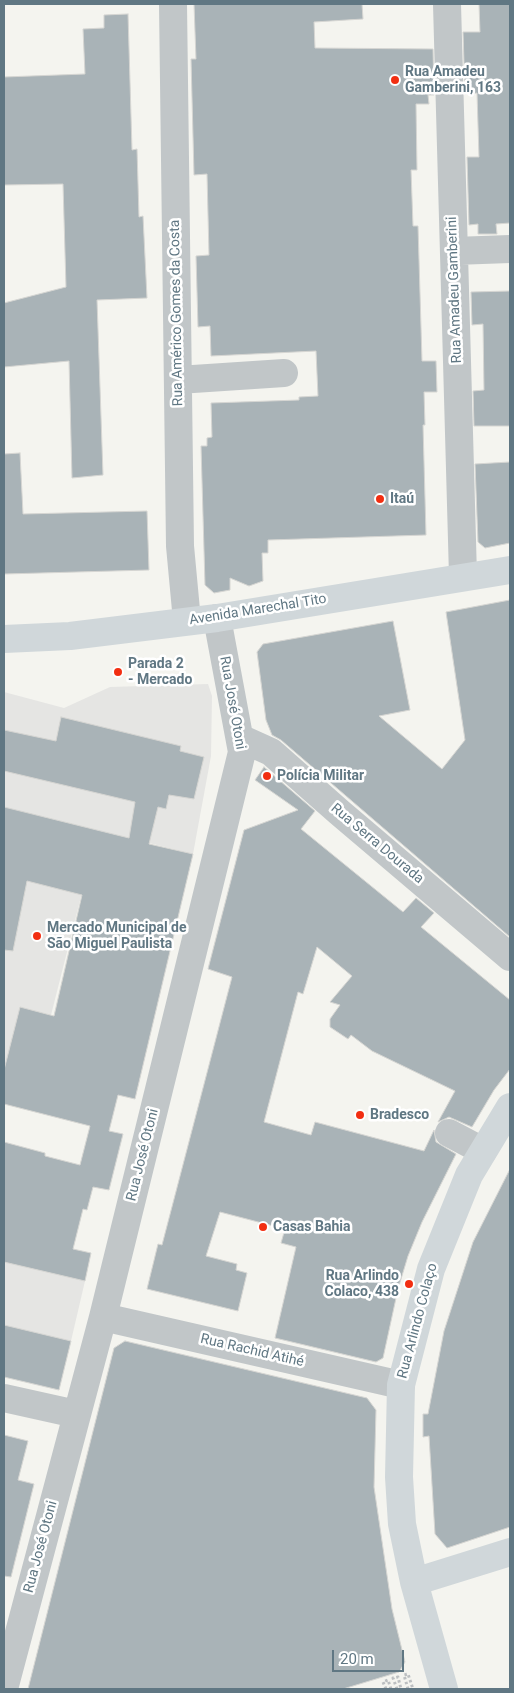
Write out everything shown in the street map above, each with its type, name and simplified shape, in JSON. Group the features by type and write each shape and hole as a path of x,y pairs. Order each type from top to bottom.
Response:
{"main road":[{"name":"Avenida Marechal Tito","path":"4,639 70,636 217,618 463,576 510,570"},
{"name":"Rua Arlindo Colaço","path":"444,1689 414,1582 402,1524 399,1477 401,1385 431,1269 469,1175 510,1107"},
{"path":"414,1582 510,1552"}],"street":[{"name":"Rua Américo Gomes da Costa","path":"174,4 180,546 188,621"},
{"name":"Rua Amadeu Gamberini","path":"447,4 463,576"},
{"path":"454,251 510,249"},
{"path":"178,380 284,373"},
{"name":"Rua José Otoni","path":"4,1689 103,1317 242,752 217,618"},
{"name":"Rua Serra Dourada","path":"240,738 272,752 339,812 510,957"},
{"path":"449,1133 483,1152"},
{"name":"Rua Rachid Atihé","path":"103,1317 401,1385"},
{"path":"4,1398 76,1414"}],"path":[{"path":"408,1689 404,1675 408,1674 413,1689"},
{"path":"397,1689 393,1678 398,1677 402,1689"},
{"path":"386,1689 383,1682 388,1680 391,1689"}],"shaded area":[{"name":"Mercado Municipal de São Miguel Paulista","path":"208,684 212,696 211,756 193,854 41,816 89,865 51,1015 20,1007 4,1072 4,692 64,708 110,687"},
{"path":"4,1262 85,1281 71,1341 4,1325"}],"building":[{"path":"194,4 362,4 363,19 314,22 315,48 433,49 434,95 428,95 429,104 416,104 417,170 411,170 413,226 418,226 422,361 436,361 437,392 424,392 426,535 268,540 268,553 262,553 263,581 249,586 230,578 230,590 214,593 205,585 201,446 207,446 207,438 212,437 211,403 299,400 299,397 318,396 316,351 211,356 210,326 198,327 196,256 209,255 207,174 194,175 191,59 196,59"},
{"path":"479,4 510,4 510,223 496,224 497,234 478,234 478,224 469,225 467,157 479,157 477,93 465,94 463,32 480,32"},
{"path":"128,14 132,150 137,149 139,217 143,216 147,298 97,300 103,475 72,478 69,361 4,367 4,303 66,287 63,184 4,185 4,77 85,74 83,29 104,28 104,15"},
{"path":"510,291 510,426 474,426 473,391 484,390 483,324 472,325 471,292"},
{"path":"20,453 23,514 147,511 149,570 4,574 4,454"},
{"path":"510,462 510,543 485,548 478,542 475,464"},
{"path":"510,600 510,937 281,740 272,735 266,720 257,652 263,644 393,621 410,710 379,716 442,769 465,740 446,612"},
{"path":"61,717 181,746 180,751 204,757 194,799 169,795 166,809 158,807 149,844 193,854 135,1099 118,1095 109,1131 123,1134 109,1190 93,1187 87,1210 83,1209 73,1249 91,1253 85,1281 4,1262 4,1142 45,1153 45,1156 80,1165 90,1126 4,1104 4,1070 20,1007 54,1016 82,895 27,881 13,951 4,950 4,807 129,838 135,802 4,771 4,730 56,741"},
{"path":"264,767 315,811 301,829 403,912 416,898 434,913 421,927 510,1000 510,1069 494,1090 472,1127 449,1117 438,1122 455,1091 372,1051 351,1035 348,1039 330,1027 330,1019 340,1005 330,1002 352,976 317,947 303,994 298,992 264,1122 311,1135 315,1122 424,1151 434,1130 436,1142 456,1154 422,1222 408,1256 398,1289 383,1358 376,1362 275,1338 296,1247 281,1243 285,1229 220,1212 206,1256 237,1264 236,1270 247,1273 238,1311 147,1289 158,1244 162,1245 232,977 208,969 244,830 298,810 255,780"},
{"path":"510,1169 510,1527 447,1548 435,1534 429,1436 423,1437 423,1414 428,1414 444,1331 473,1242"},
{"path":"4,1325 71,1341 59,1390 4,1377"},
{"path":"125,1341 367,1398 376,1410 374,1487 392,1609 405,1662 399,1672 343,1689 28,1689 114,1348"},
{"path":"4,1435 28,1441 18,1480 34,1484 11,1577 4,1576"}],"place":[{"name":"Rua Amadeu Gamberini, 163","path":"395,80"},
{"name":"Itaú","path":"380,499"},
{"name":"Parada 2 - Mercado","path":"118,672"},
{"name":"Polícia Militar","path":"267,776"},
{"name":"Mercado Municipal de São Miguel Paulista","path":"37,936"},
{"name":"Bradesco","path":"360,1115"},
{"name":"Casas Bahia","path":"263,1227"},
{"name":"Rua Arlindo Colaco, 438","path":"409,1284"}]}
